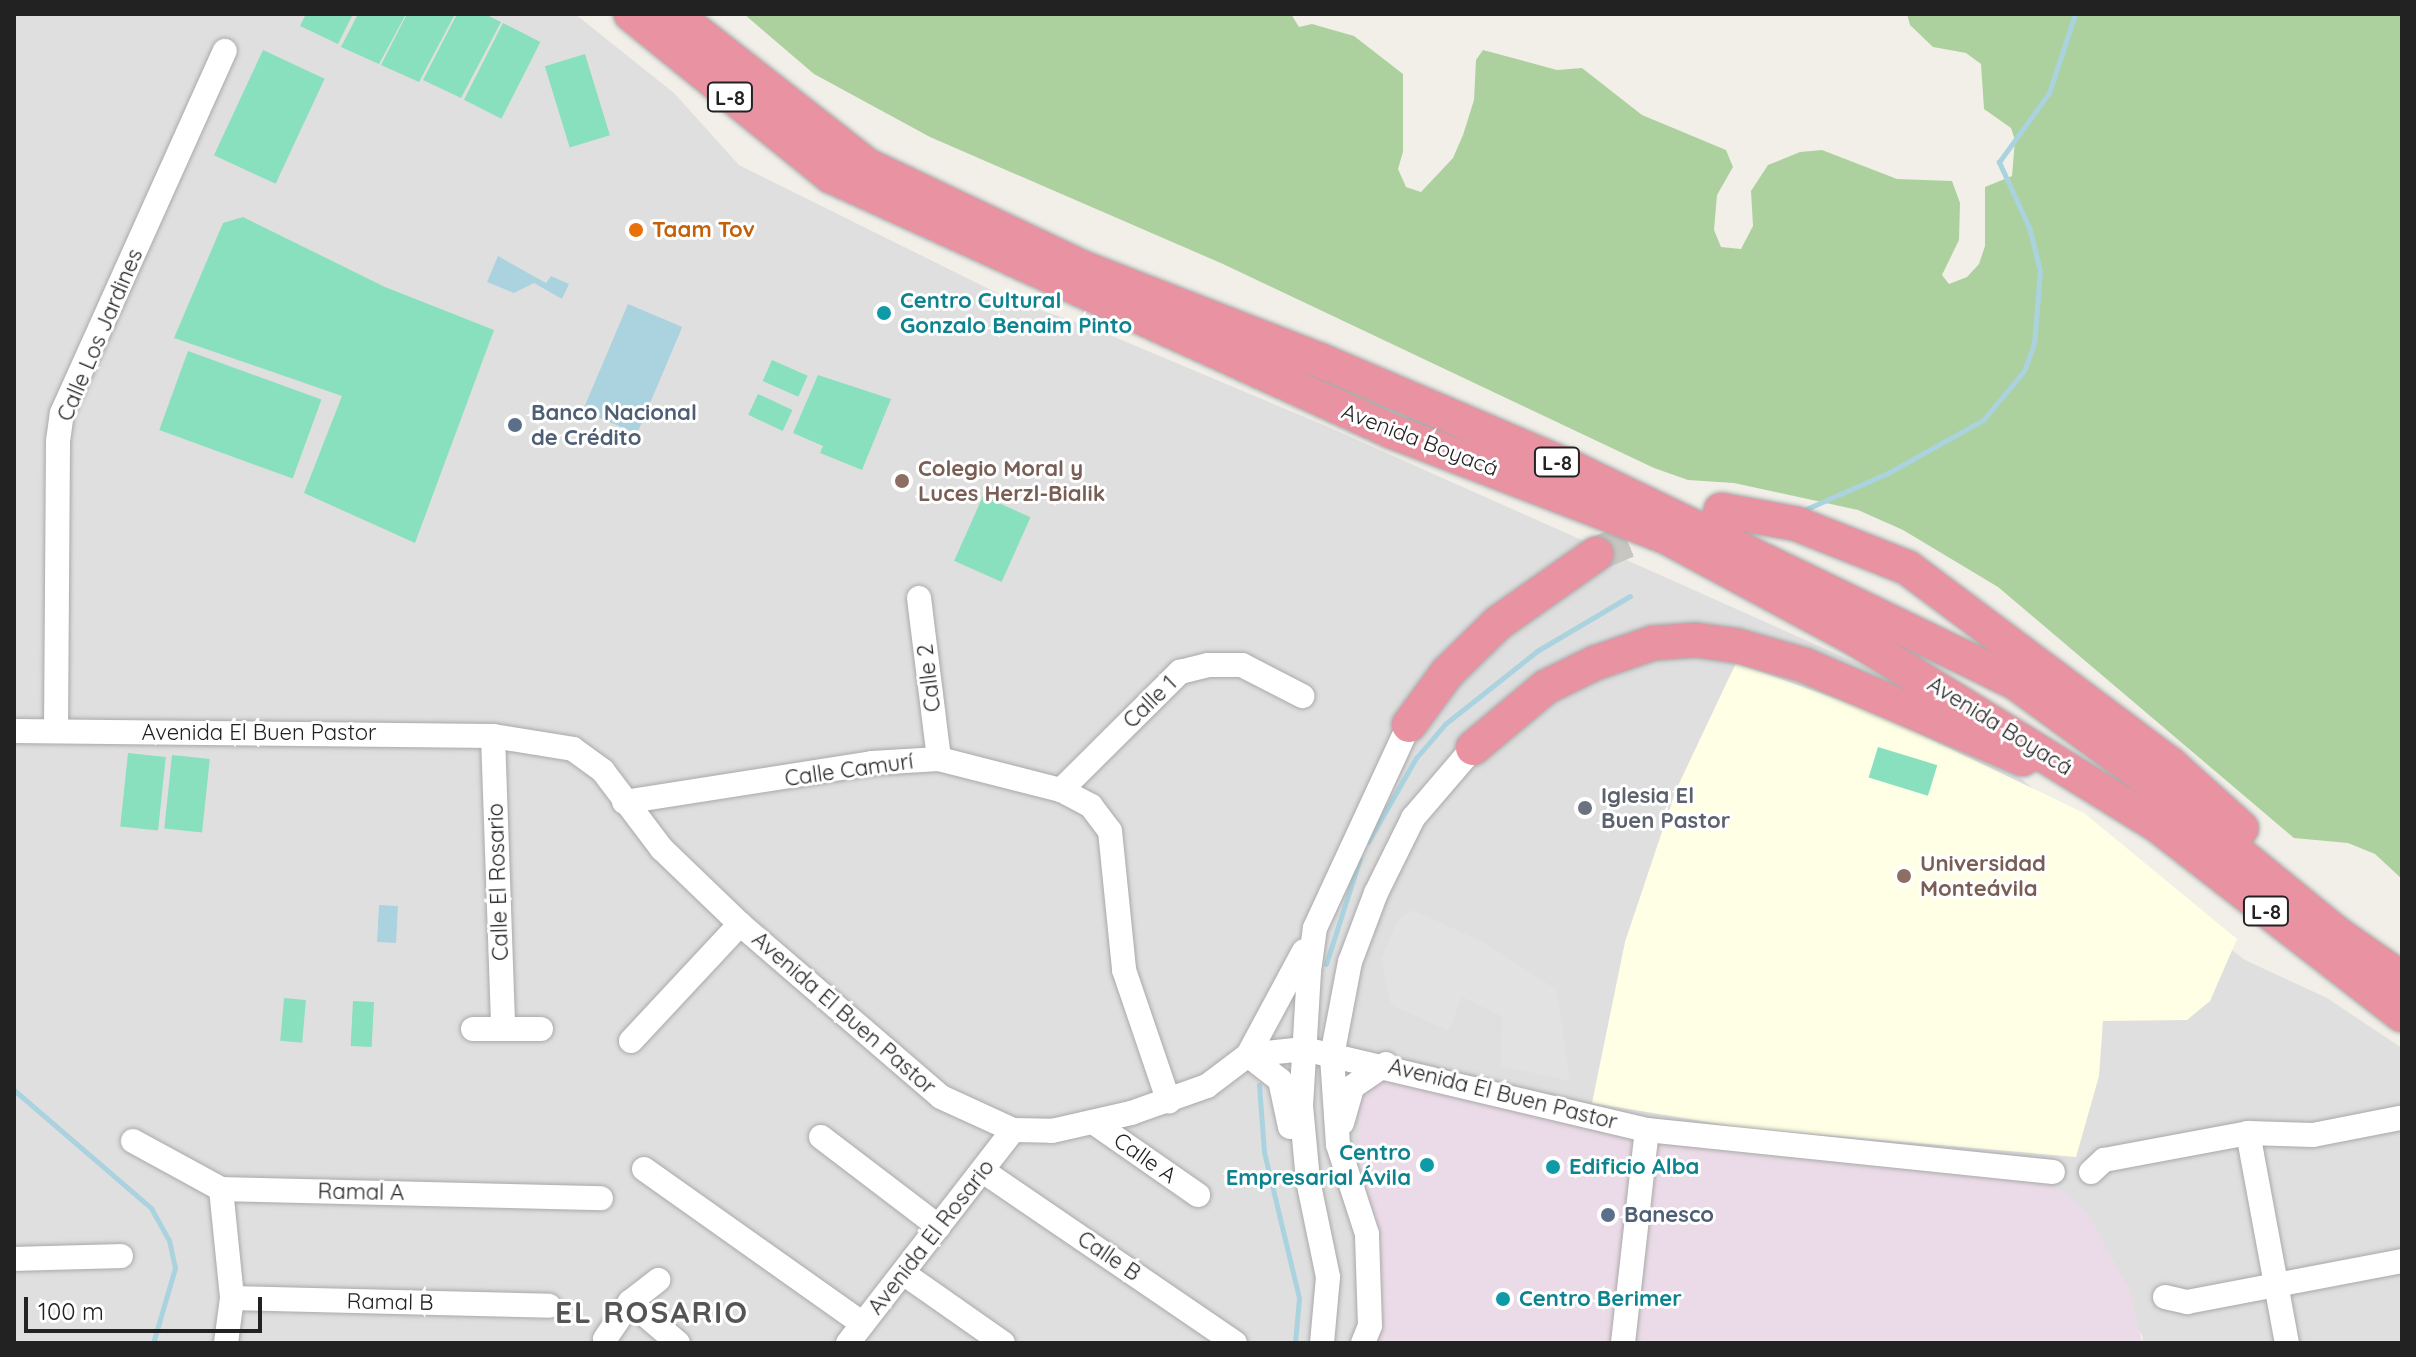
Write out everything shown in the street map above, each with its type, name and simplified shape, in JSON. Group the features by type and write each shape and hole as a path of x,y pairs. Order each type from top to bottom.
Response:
{"highway":[{"name":"Avenida Boyacá","path":"631,14 831,176 1391,431 1665,536 1978,710 2156,824 2402,1015"},
{"name":"Avenida Boyacá","path":"674,14 868,166 1083,268 1322,361 1576,470 2015,682 2145,777 2336,933 2402,979"},
{"path":"1721,510 1797,524 1908,568 1970,609 2170,764 2402,979"},
{"path":"1409,725 1447,673 1498,623 1596,554"},
{"path":"1473,748 1546,687 1595,663 1653,643 1696,640 1738,646 1865,687 2156,824"}],"street":[{"name":"Calle Los Jardines","path":"56,731 58,441 62,413 225,51"},
{"name":"Calle 2","path":"919,598 939,759"},
{"name":"Calle 1","path":"1061,790 1180,672 1208,665 1242,665 1302,696"},
{"path":"1322,1343 1328,1277 1308,1180 1280,1080 1248,1055 1276,1011 1409,725"},
{"name":"Avenida El Buen Pastor","path":"14,731 493,736 573,749 603,771 662,849 740,924 941,1097 1013,1130 1052,1131 1169,1102 1207,1086 1248,1055 1304,1049 1386,1064 1647,1130 2053,1172"},
{"name":"Calle El Rosario","path":"493,736 503,1029"},
{"path":"1363,1343 1370,1326 1367,1234 1338,1145 1332,1056 1350,962 1376,893 1413,818 1473,748"},
{"name":"Calle Camurí","path":"624,802 872,763 939,759 1061,790 1091,806 1110,831 1124,970 1169,1102"},
{"path":"631,1041 740,924"},
{"path":"1308,1180 1301,1106 1315,928"},
{"path":"473,1029 541,1029"},
{"path":"1338,1145 1352,1087 1386,1064"},
{"path":"2091,1172 2104,1160 2248,1133 2313,1135 2400,1118"},
{"name":"Calle A","path":"1093,1122 1198,1195"},
{"name":"Avenida El Rosario","path":"856,1334 1013,1130"},
{"path":"1623,1343 1647,1130"},
{"path":"2248,1133 2287,1343"},
{"path":"821,1137 939,1227"},
{"name":"Ramal A","path":"133,1141 221,1189 601,1198"},
{"path":"644,1169 856,1334"},
{"name":"Calle B","path":"983,1171 1235,1343"},
{"path":"221,1189 232,1298 226,1343"},
{"path":"14,1259 121,1256"},
{"path":"2165,1297 2187,1302 2402,1261"},
{"path":"903,1273 1003,1343"},
{"path":"605,1339 630,1302 658,1280"},
{"name":"Ramal B","path":"232,1298 549,1306"},
{"path":"630,1302 678,1343"}],"shaded area":[{"path":"14,14 575,14 674,93 739,165 1009,299 1098,330 1326,426 1864,666 1955,719 2100,849 2245,960 2327,998 2402,1048 2402,1343 2142,1343 2143,1337 2042,1183 1736,1153 1360,1095 1367,1343 14,1343"},
{"name":"Universidad Monteávila","path":"1736,663 1878,714 2084,813 2237,939 2210,1001 2187,1020 2103,1021 2099,1076 2076,1157 1744,1128 1592,1103 1625,942 1676,790"},
{"path":"1413,910 1485,943 1557,990 1570,1081 1501,1066 1502,1016 1462,997 1449,1031 1391,1005 1381,959 1398,919"},
{"path":"1374,1075 1736,1153 2042,1183 2064,1192 2087,1213 2129,1289 2142,1343 1367,1343 1358,1140 1360,1095"}],"green space":[{"path":"306,14 353,14 338,44 300,26"},
{"path":"358,14 406,14 379,64 341,47"},
{"path":"407,14 455,14 419,82 381,65"},
{"path":"457,14 485,14 501,22 461,98 423,80"},
{"path":"744,14 1291,14 1299,27 1312,24 1354,36 1403,74 1403,152 1398,169 1406,187 1421,192 1453,158 1474,100 1476,60 1483,50 1557,70 1582,68 1642,115 1726,150 1733,167 1717,195 1714,230 1721,247 1741,249 1753,226 1751,191 1768,165 1800,152 1822,150 1897,179 1952,181 1960,203 1959,240 1942,275 1949,284 1967,277 1979,264 1985,246 1985,187 2012,176 2015,140 2011,128 1984,109 1981,64 1966,53 1933,47 1910,25 1907,14 2402,14 2402,879 2375,854 2348,843 2294,838 1998,587 1903,530 1858,510 1734,483 1688,480 1654,468 1223,264 930,137 814,74"},
{"path":"503,23 540,42 501,119 464,100"},
{"path":"263,50 325,79 276,184 214,155"},
{"path":"585,54 610,135 570,148 545,66"},
{"path":"243,217 385,287 494,330 415,543 304,493 342,396 174,338 223,223"},
{"path":"188,351 321,400 293,479 159,430"},
{"path":"772,360 808,376 798,397 763,381"},
{"path":"818,375 891,399 862,470 820,453 823,446 793,433"},
{"path":"758,394 792,410 783,431 748,415"},
{"path":"983,496 1031,517 1002,582 954,561"},
{"path":"1878,747 1937,765 1928,796 1869,778"},
{"path":"128,753 166,757 158,831 120,827"},
{"path":"172,755 210,759 202,833 164,829"},
{"path":"284,998 306,1000 302,1043 280,1041"},
{"path":"353,1001 374,1002 372,1047 351,1046"}],"water":[{"path":"498,256 546,283 551,276 569,284 562,299 534,283 514,293 487,282"},
{"path":"628,304 682,327 637,434 583,411"},
{"path":"379,905 398,906 396,943 377,942"}],"waterway":[{"path":"1804,510 1888,473 1983,420 2024,371 2034,344 2040,271 2029,227 1999,162 2049,93 2075,14"},
{"path":"1368,842 1416,758 1445,724 1537,651 1630,596"},
{"path":"1326,964 1360,858"},
{"path":"1259,1085 1264,1152 1299,1298 1295,1343"},
{"path":"14,1090 151,1208 169,1240 175,1268 153,1343"}],"tunnel":[{"path":"1596,554 1670,523"}],"place":[{"name":"Taam Tov","path":"636,230"},
{"name":"Centro Cultural Gonzalo Benaim Pinto","path":"884,313"},
{"name":"Banco Nacional de Crédito","path":"515,425"},
{"name":"Colegio Moral y Luces Herzl-Bialik","path":"902,481"},
{"name":"Iglesia El Buen Pastor","path":"1585,808"},
{"name":"Universidad Monteávila","path":"1904,876"},
{"name":"Centro Empresarial Ávila","path":"1427,1165"},
{"name":"Edificio Alba","path":"1553,1167"},
{"name":"Banesco","path":"1608,1215"},
{"name":"Centro Berimer","path":"1503,1299"}],"district":[{"name":"EL ROSARIO","path":"652,1312"}]}
